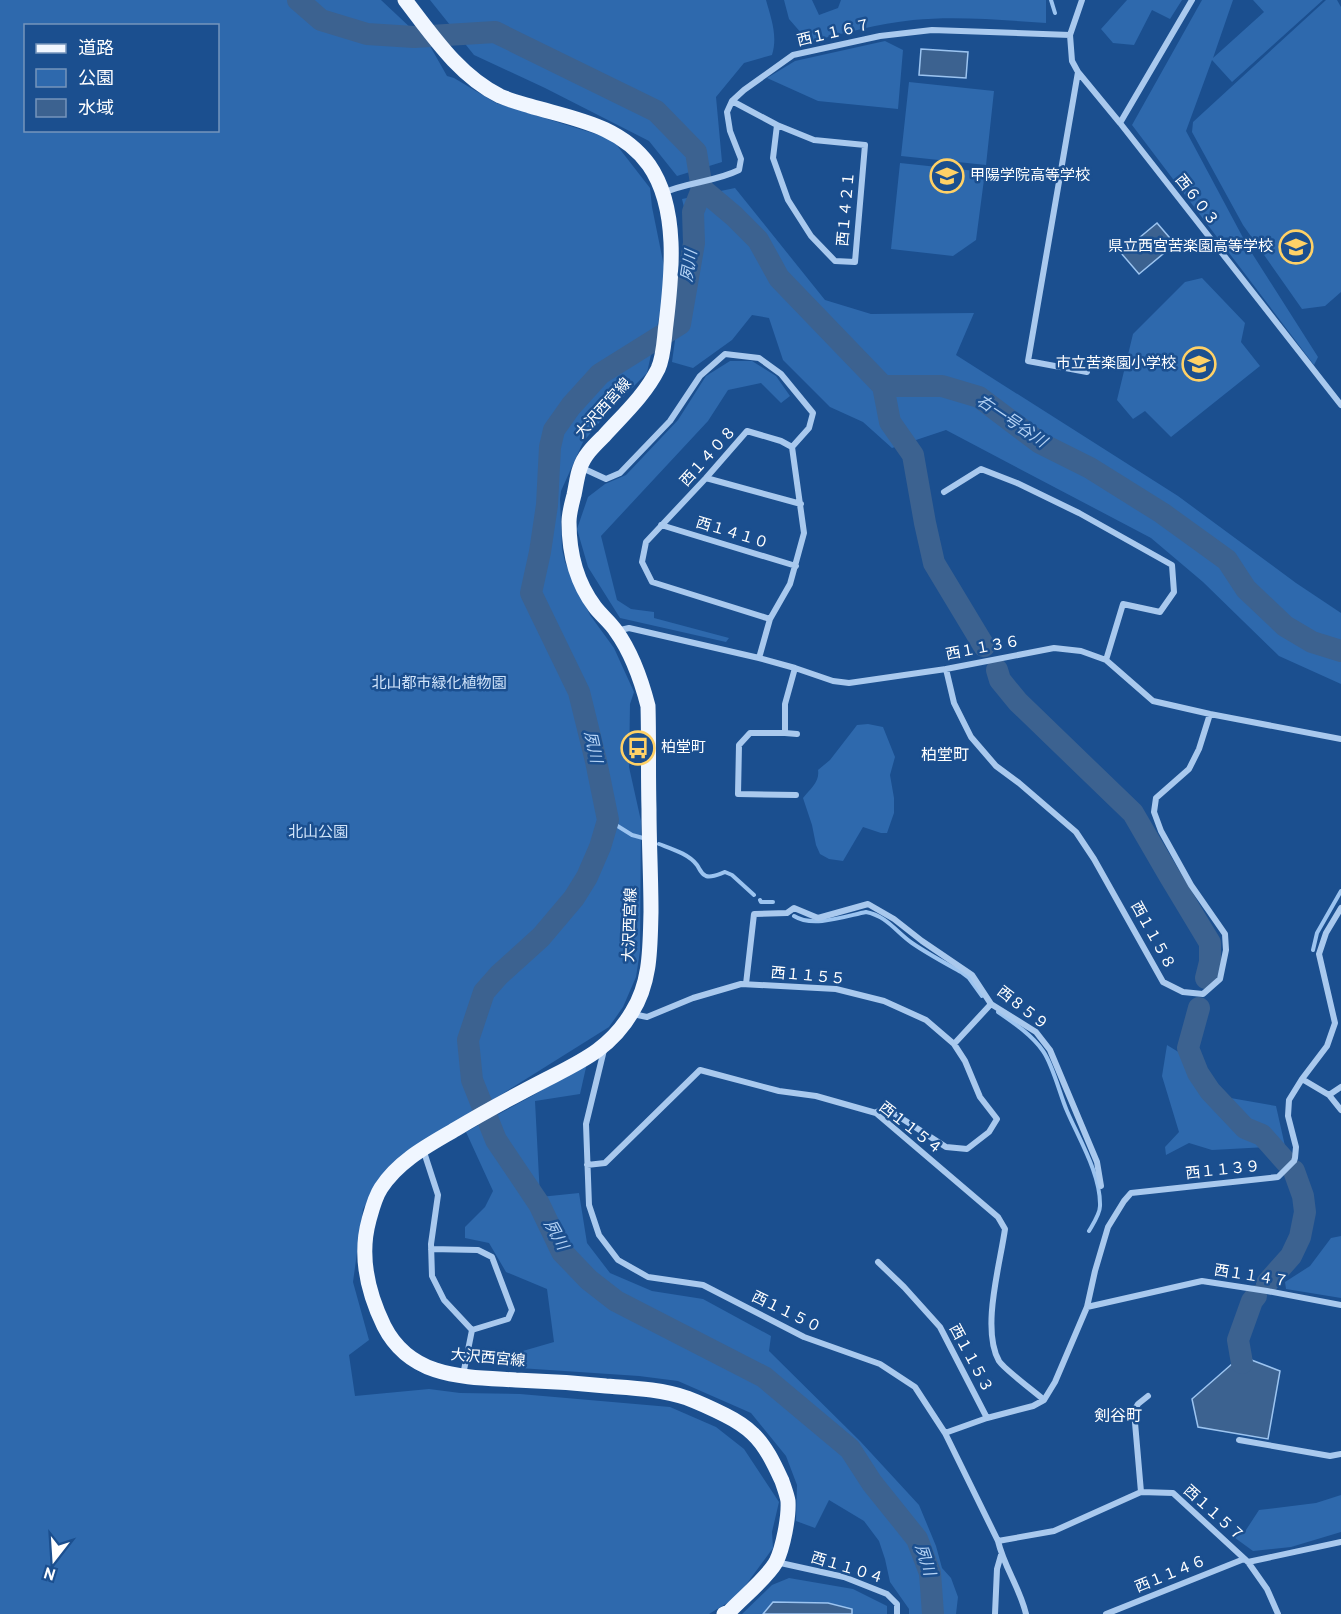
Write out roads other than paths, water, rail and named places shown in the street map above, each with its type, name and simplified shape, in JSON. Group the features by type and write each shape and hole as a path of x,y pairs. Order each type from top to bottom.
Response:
{"main road":[{"name":"大沢西宮線","path":"406,2 451,58 472,79 501,96 596,125 617,135 635,150 670,190 668,216 670,289 659,367 646,390 588,453 580,467 569,520 572,558 576,572 594,606 616,631 626,647 642,681 648,705 650,956 643,990 632,1014 606,1044 591,1056 507,1099 423,1148 396,1170 382,1186 377,1197 365,1235 363,1257 365,1268 382,1322 391,1338 403,1353 424,1366 462,1376 648,1389 687,1398 734,1420 754,1435 775,1466 783,1485 788,1502 785,1530 775,1562 754,1587 729,1612 724,1614"}],"street":[{"path":"1082,0 1070,35 1072,61 1078,72 1028,361 1087,372"},
{"path":"1120,123 1192,0"},
{"name":"西１１６７","path":"732,101 793,55 880,36 932,30 1070,35"},
{"name":"西６０３","path":"1078,72 1341,405"},
{"path":"670,190 739,170 741,159 730,131 727,112 732,101"},
{"name":"西１４２１","path":"732,101 777,125 814,140 865,145 855,262 836,261 811,236 788,200 773,158 777,125"},
{"path":"580,467 606,479 620,473 670,421 700,376 725,354 759,358 781,374 813,413 809,428 792,447 804,533 790,584 770,619 759,658"},
{"name":"西１４０８","path":"770,619 652,582 642,562 646,542 747,431 781,441 792,447"},
{"path":"944,492 981,469 1017,483 1079,513 1172,566 1174,592 1160,612 1123,604 1106,660"},
{"path":"706,478 801,504"},
{"name":"西１４１０","path":"661,525 796,566"},
{"name":"西１１３６","path":"616,631 629,628 759,658 834,681 849,682 946,669 1054,648 1080,651 1106,660 1153,701 1341,739"},
{"path":"784,734 785,704 795,668"},
{"name":"西１１５８","path":"946,669 954,703 971,737 996,766 1076,832 1094,859 1163,982 1183,992 1203,994 1220,979 1226,950 1225,934 1174,857 1154,812 1156,798 1189,769 1210,714"},
{"path":"796,795 738,794 739,745 750,733 797,734"},
{"name":"西８５９","path":"746,984 754,914 787,913 794,909 818,918 868,904 894,919 972,975 992,1004 1036,1032 1050,1050 1097,1162 1101,1186"},
{"name":"西１１３９","path":"1044,1400 1055,1382 1087,1307 1108,1227 1131,1193 1278,1177 1295,1158 1296,1147 1288,1116 1289,1100 1327,1046 1335,1023 1319,954 1326,933 1340,912"},
{"name":"西１１５５","path":"632,1014 647,1017 693,998 741,984 836,989 884,1002 926,1020 954,1044 965,1061 980,1097 997,1119 989,1132 967,1149 946,1147 884,1107 876,1113"},
{"path":"954,1044 992,1004"},
{"name":"西１１５０","path":"606,1044 586,1124 587,1165 590,1205 599,1234 618,1260 648,1277 703,1285 804,1337 880,1364 915,1387 945,1433 998,1541 1001,1555 1023,1601 1026,1614"},
{"name":"西１１５４","path":"587,1165 605,1163 700,1070 779,1091 816,1096 876,1113 998,1217 1005,1229 992,1309 992,1341 1000,1362 1044,1400"},
{"path":"1302,1079 1329,1095 1341,1110"},
{"path":"1329,1095 1341,1087"},
{"path":"423,1148 438,1195 431,1249 432,1276 444,1300 472,1330"},
{"path":"431,1249 478,1250 492,1257 512,1310 508,1319 472,1330"},
{"name":"西１１５３","path":"878,1262 904,1287 939,1327 987,1418"},
{"name":"西１１４７","path":"1087,1307 1202,1281 1341,1305"},
{"path":"462,1376 472,1330"},
{"path":"1141,1492 1134,1411 1138,1404 1148,1396"},
{"path":"945,1433 987,1418 1033,1406 1044,1400"},
{"path":"1239,1440 1330,1456 1341,1454"},
{"name":"西１１５７","path":"998,1541 1054,1531 1141,1492 1173,1493 1246,1561 1267,1589 1278,1614"},
{"name":"西１１４６","path":"1106,1614 1246,1561 1340,1544"},
{"path":"995,1614 997,1569 1001,1555"},
{"name":"西１１０４","path":"775,1562 844,1577 887,1594 897,1604 897,1614"}],"water":[{"path":"921,49 968,52 966,78 919,75"},
{"path":"1157,223 1175,244 1139,274 1121,253"},
{"path":"1241,1356 1280,1371 1268,1439 1198,1427 1192,1399"},
{"path":"773,1602 828,1603 852,1609 852,1614 763,1614"}],"waterway":[{"name":"夙川","path":"298,0 321,20 367,34 414,37 495,32 656,111 696,152 702,189 693,212 694,243 680,324 600,374 571,406 554,430 550,447 547,505 531,593 579,692 608,820 600,847 587,877 574,898 541,937 499,975 484,992 468,1040 472,1080 496,1140 539,1204 562,1252 589,1280 616,1301 764,1377 850,1449 872,1483 917,1539 930,1573 933,1614"},
{"path":"1051,0 1055,13"},
{"name":"右一号谷川","path":"702,189 758,240 779,278 883,386 942,386 979,397 1040,443 1090,468 1162,513 1227,560 1246,589 1285,626 1312,642 1341,651"},
{"path":"883,386 890,422 913,455 934,563 984,646"},
{"path":"997,670 1000,680 1018,702 1133,813 1210,943 1210,962 1206,978"},
{"path":"608,820 632,835 643,838"},
{"path":"659,844 690,858 706,876 725,872 732,875 754,895"},
{"path":"1313,950 1317,933 1341,891"},
{"path":"760,900 761,902 773,902"},
{"path":"794,916 810,921 820,921 866,912 873,914 886,921 912,943 969,978 982,996"},
{"path":"1199,1008 1188,1048 1198,1073 1210,1091 1245,1128 1262,1135 1286,1162"},
{"path":"998,1012 1034,1040 1050,1064 1097,1182 1100,1209 1089,1231"},
{"path":"1267,1283 1291,1256 1300,1237 1305,1212 1303,1196 1294,1171"},
{"path":"1242,1363 1238,1340 1252,1301 1256,1296"}],"place":[{"name":"甲陽学院高等学校","path":"947,176"},
{"name":"県立西宮苦楽園高等学校","path":"1296,247"},
{"name":"市立苦楽園小学校","path":"1199,364"},
{"name":"柏堂町","path":"638,748"}],"district":[{"name":"柏堂町","path":"945,756"},
{"name":"剣谷町","path":"1118,1417"}],"park label":[{"name":"北山都市緑化植物園","path":"439,684"},
{"name":"北山公園","path":"318,833"}]}
